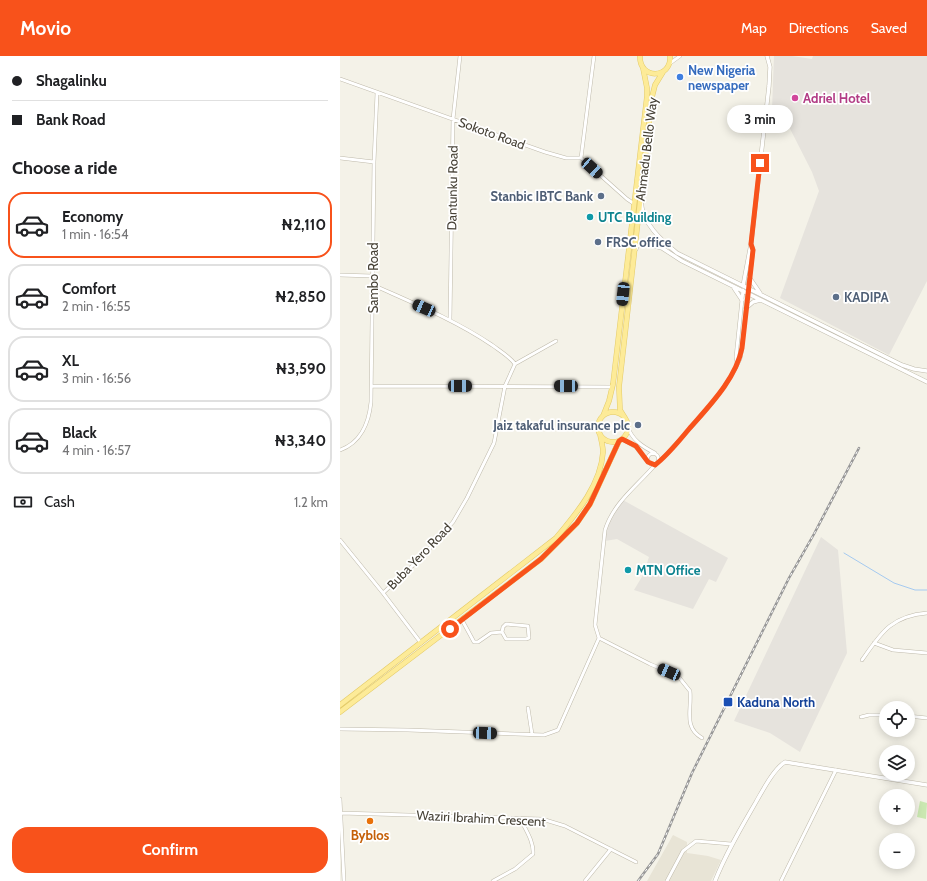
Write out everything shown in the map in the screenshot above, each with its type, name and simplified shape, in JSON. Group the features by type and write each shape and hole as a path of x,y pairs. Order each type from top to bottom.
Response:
{"main road":[{"name":"Ahmadu Bello Way","path":"603,416 612,387 647,96 643,68 639,56"},
{"path":"669,64 670,56"},
{"name":"Ahmadu Bello Way","path":"625,418 620,410 618,387 654,90 657,80 669,64"},
{"path":"643,68 654,74 663,72"},
{"path":"340,705 536,554 560,533 582,505 600,468 603,451 598,423 603,416 614,412 625,418 628,427 626,435 620,440 590,504 577,523 541,559 340,712"},
{"path":"600,434 608,441 620,440"}],"street":[{"name":"Dantunku Road","path":"450,320 453,119 460,56"},
{"path":"594,56 581,158 633,203"},
{"path":"669,64 680,56"},
{"path":"737,363 736,357 743,286 751,244 769,86 770,67 766,56"},
{"name":"Sokoto Road","path":"340,79 552,154 566,158 581,158"},
{"name":"Sambo Road","path":"340,450 358,438 366,426 370,414 372,386 374,162 377,93"},
{"path":"340,158 374,162"},
{"path":"641,195 642,206 648,222 661,240 682,256 902,365 927,371"},
{"path":"634,254 637,246 643,243 658,246 682,261 733,287 927,382"},
{"path":"340,729 544,735 558,730 599,638 595,625 605,530 608,522 624,497 669,452 724,386 740,358 753,250 751,244"},
{"path":"340,275 372,276"},
{"path":"734,281 745,275"},
{"path":"749,277 761,294"},
{"path":"373,285 450,320 486,341 511,358 515,364 556,341"},
{"path":"733,287 742,300"},
{"path":"746,308 753,302 760,300"},
{"name":"Buba Yero Road","path":"384,593 422,557 452,522 467,498 494,443 505,386 515,364"},
{"path":"372,386 612,387"},
{"path":"628,427 630,435 647,449 661,456 669,452"},
{"path":"620,440 636,446 648,462 656,464"},
{"path":"646,474 649,466 647,457 649,454 656,454"},
{"path":"656,454 658,458 656,464"},
{"path":"340,540 384,593 421,643"},
{"path":"862,660 886,628 898,620 911,615 927,613"},
{"path":"462,620 474,642 478,642 491,633 502,632"},
{"path":"506,624 526,625 529,627 530,636 526,640 510,640 505,638 502,632 503,627 506,624"},
{"path":"599,638 650,664 678,676 690,691 690,726 694,734 702,738"},
{"path":"874,643 893,650 927,653"},
{"path":"528,708 532,734"},
{"path":"861,717 879,715"},
{"path":"915,717 927,718"},
{"path":"714,881 731,844 768,781 782,764 787,761 885,780 927,785"},
{"path":"781,881 836,770"},
{"path":"340,799 344,881"},
{"name":"Waziri Ibrahim Crescent","path":"341,812 542,819 565,826 636,862"},
{"path":"492,881 515,869 531,857 533,848 531,840 520,818"},
{"path":"667,881 683,851 696,842 731,844"},
{"path":"585,881 611,849"}],"shaded area":[{"path":"774,56 792,56 812,59 813,56 927,56 927,281 889,355 780,298 819,191 812,172 781,111 772,109"},
{"path":"621,499 728,558 716,582 709,579 693,609 634,590 643,575 649,557 617,539 605,541 607,523"},
{"path":"821,537 838,550 847,653 800,752 770,733 734,721"},
{"path":"673,835 687,842 687,853 708,856 721,860 711,881 647,881"}],"green space":[{"path":"920,801 927,803 926,819 917,817"}],"waterway":[{"path":"844,553 894,583 915,590 927,590"}],"railway":[{"path":"638,881 658,854 692,773 789,578 859,448"}],"place":[{"name":"New Nigeria newspaper","path":"680,77"},
{"name":"Adriel Hotel","path":"795,98"},
{"name":"Stanbic IBTC Bank","path":"601,196"},
{"name":"UTC Building","path":"590,217"},
{"name":"FRSC office","path":"598,242"},
{"name":"KADIPA","path":"836,297"},
{"name":"Jaiz takaful insurance plc","path":"638,425"},
{"name":"MTN Office","path":"628,570"},
{"name":"Kaduna North","path":"728,702"},
{"name":"Byblos","path":"370,821"}],"route":[{"path":"450,629 541,559 577,523 590,504 612,452 619,441 622,439 636,446 648,462 655,465 669,452 724,386 740,358 742,348 753,250 751,244 760,163"}]}
